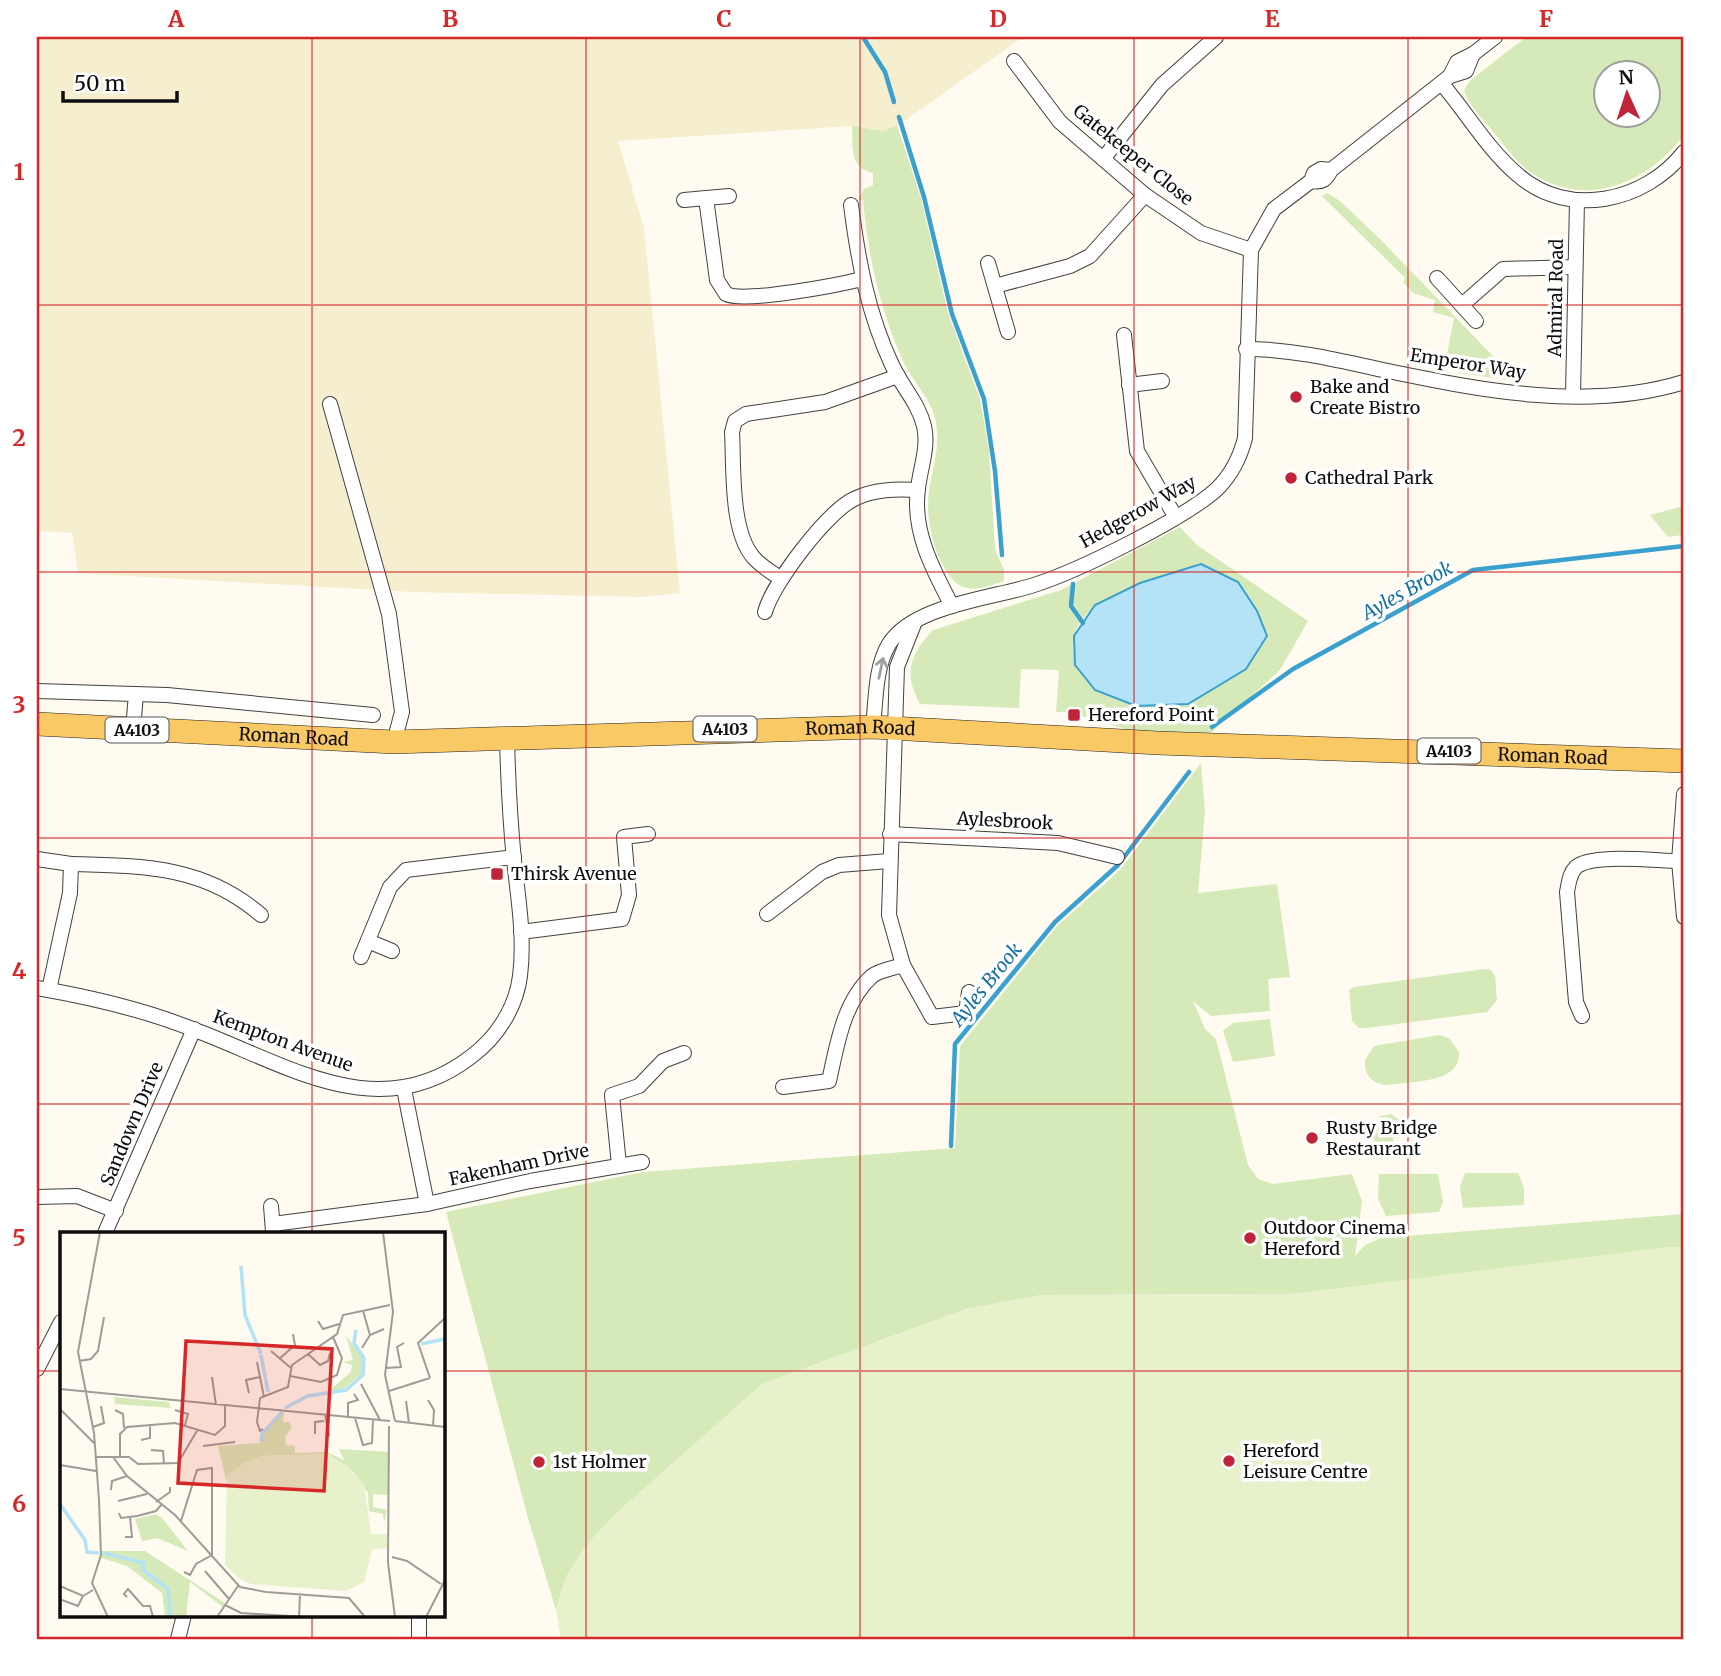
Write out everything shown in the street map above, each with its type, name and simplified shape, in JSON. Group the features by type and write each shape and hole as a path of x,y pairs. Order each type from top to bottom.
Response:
{"main road":[{"name":"Roman Road","path":"37,724 394,742 697,730 873,727 1182,744 1684,761"}],"street":[{"path":"1103,159 1162,85 1216,37"},
{"name":"Hedgerow Way","path":"873,727 884,654 895,636 951,606 1059,576 1175,516 1216,489 1235,467 1241,454 1246,419 1251,250 1274,209 1311,181 1314,173 1321,169 1331,170 1446,80 1466,71 1474,54 1495,37"},
{"name":"Gatekeeper Close","path":"1014,61 1060,122 1145,195 1201,233 1251,250"},
{"path":"1446,80 1516,174 1534,186 1577,200 1611,198 1639,189 1669,169 1684,152"},
{"path":"995,286 1070,266 1090,257 1145,195"},
{"path":"684,200 729,196"},
{"path":"706,198 717,280 726,294 740,296 817,288 862,279"},
{"name":"Admiral Road","path":"1573,396 1577,200"},
{"path":"851,205 862,279 898,376 916,402 926,438 918,491 921,535 951,606"},
{"path":"988,263 1008,332"},
{"path":"1462,305 1503,269 1576,267"},
{"path":"1437,278 1476,321"},
{"path":"1124,335 1137,451 1175,516"},
{"name":"Emperor Way","path":"1246,349 1298,352 1422,378 1513,392 1573,396 1640,393 1684,382"},
{"path":"780,578 754,558 744,543 739,524 732,432 735,421 746,414 825,402 898,376"},
{"path":"1129,385 1162,381"},
{"path":"330,404 389,614 402,712 394,742"},
{"path":"765,612 780,578 835,513 851,500 871,492 918,491"},
{"path":"914,624 898,667 898,728 890,834 889,915 903,965 932,1017 966,1013 969,992"},
{"name":"Roman Road","path":"37,691 136,694 373,715"},
{"path":"133,730 136,694"},
{"name":"Kempton Avenue","path":"43,989 102,1002 194,1029 274,1063 340,1085 364,1090 404,1089 447,1073 494,1036 505,1019 520,979 521,932 507,738"},
{"path":"1684,794 1679,861 1684,917"},
{"path":"521,932 622,919 629,895 624,837 648,834"},
{"name":"Aylesbrook","path":"890,834 1058,843 1117,858"},
{"path":"361,957 390,887 406,870 514,857"},
{"path":"37,859 71,864 133,864 166,869 235,895 261,915"},
{"path":"767,914 793,897 822,872 839,865 889,861"},
{"path":"1581,1016 1575,988 1567,892 1575,868 1590,861 1679,861"},
{"path":"43,989 70,893 71,864"},
{"path":"368,941 391,951"},
{"path":"783,1087 830,1081 839,1035 855,998 874,975 903,965"},
{"name":"Sandown Drive","path":"106,1232 194,1029"},
{"path":"619,1165 612,1095 639,1086 663,1060 684,1053"},
{"path":"404,1089 426,1204"},
{"name":"Fakenham Drive","path":"271,1206 273,1229 426,1204 642,1161"},
{"path":"37,1197 77,1196 116,1211"},
{"path":"37,1369 60,1324"},
{"path":"178,1639 184,1616"},
{"path":"419,1616 419,1639"}],"shaded area":[{"path":"37,37 1023,37 900,124 884,131 852,126 618,141 644,228 680,593 643,597 411,592 78,573 72,533 37,531"}],"green space":[{"path":"1526,37 1684,37 1684,133 1652,167 1635,178 1616,185 1578,190 1558,186 1538,177 1510,152 1469,102 1464,90 1471,80"},
{"path":"897,125 921,198 948,313 980,399 989,451 995,549 1004,570 1004,581 985,587 965,588 954,581 941,562 932,538 928,501 937,449 936,422 930,405 903,361 888,322 872,262 863,200 858,200 864,189 873,185 873,173 865,170 856,161 852,126 884,131"},
{"path":"1327,193 1340,201 1380,239 1517,381 1458,373 1460,357 1447,354 1454,318 1433,312 1435,300 1413,293 1403,282 1405,278 1322,196"},
{"path":"1684,506 1683,535 1668,537 1650,515"},
{"path":"1180,527 1197,545 1308,621 1280,670 1208,734 1132,731 1081,716 1081,712 1056,712 1059,670 1021,669 1019,708 920,704 912,683 912,664 919,647 933,630 1061,590","holes":["1201,564 1075,665 1074,638 1080,623 1092,610 1127,589"]},
{"path":"1201,763 1205,811 1198,893 1277,884 1290,977 1268,979 1270,1011 1211,1016 1193,1001 1205,1029 1216,1039 1248,1165 1258,1179 1273,1184 1352,1174 1362,1201 1355,1256 1365,1245 1381,1238 1684,1214 1684,1247 1292,1294 1042,1295 966,1309 763,1384 567,1575 556,1610 528,1518 446,1212 643,1172 955,1148 960,1046 1057,926 1120,870"},
{"path":"1491,970 1495,976 1497,1000 1487,1012 1367,1028 1359,1028 1352,1021 1349,990 1354,987"},
{"path":"1270,1019 1275,1056 1233,1062 1223,1031 1233,1023"},
{"path":"1439,1035 1449,1038 1459,1052 1458,1062 1444,1075 1387,1085 1373,1081 1368,1074 1365,1060 1374,1046"},
{"path":"1391,1114 1401,1121 1403,1137 1393,1138 1393,1158 1381,1152 1374,1141 1376,1122 1380,1116"},
{"path":"1465,1173 1518,1173 1524,1188 1524,1205 1463,1208 1460,1187"},
{"path":"1379,1174 1438,1174 1443,1202 1439,1212 1386,1216 1378,1199"},
{"name":"Hereford Leisure Centre","path":"1684,1247 1684,1639 561,1639 556,1610 567,1575 586,1545 616,1513 763,1383 966,1309 1042,1295 1292,1294"}],"water":[{"path":"1201,564 1238,582 1257,611 1267,636 1246,669 1188,704 1136,706 1095,690 1075,665 1074,636 1095,605 1140,583"}],"waterway":[{"path":"863,37 885,72 894,102"},
{"path":"899,117 924,197 952,314 984,399 995,471 1002,555"},
{"name":"Ayles Brook","path":"1212,727 1293,669 1473,570 1684,546"},
{"path":"1073,584 1071,606 1083,623"},
{"name":"Ayles Brook","path":"951,1146 955,1044 1055,922 1118,865 1189,772"}],"place":[{"name":"Bake and Create Bistro","path":"1296,397"},
{"name":"Cathedral Park","path":"1291,478"},
{"name":"Hereford Point","path":"1074,715"},
{"name":"Thirsk Avenue","path":"497,874"},
{"name":"Rusty Bridge Restaurant","path":"1312,1138"},
{"name":"Outdoor Cinema Hereford","path":"1250,1238"},
{"name":"Hereford Leisure Centre","path":"1229,1461"},
{"name":"1st Holmer","path":"539,1462"}]}
